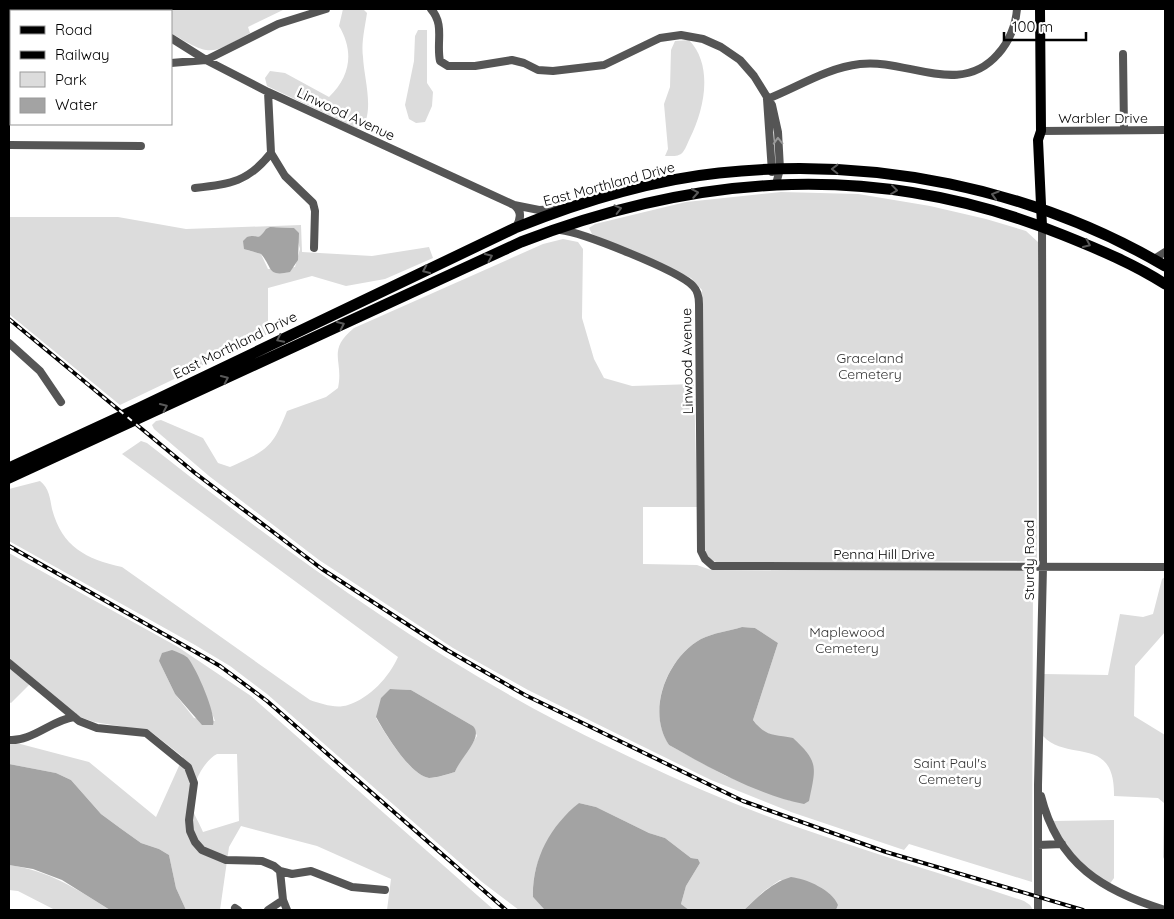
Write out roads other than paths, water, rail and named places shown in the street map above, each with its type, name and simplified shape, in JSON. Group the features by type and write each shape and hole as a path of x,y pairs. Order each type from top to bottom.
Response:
{"highway":[{"name":"East Morthland Drive","path":"9,468 515,228 562,209 673,180 718,173 775,169 842,169 907,175 974,188 1042,210 1091,228 1165,266"},
{"name":"East Morthland Drive","path":"9,478 472,264 552,230 589,217 650,201 699,192 776,184 850,186 898,190 950,199 1042,226 1122,261 1165,284"}],"main road":[{"name":"Sturdy Road","path":"1040,9 1041,130 1038,140 1039,194 1042,226"}],"street":[{"path":"172,63 206,60 276,25 326,9"},
{"path":"431,9 435,14 440,29 440,61 448,66 475,66 512,60 546,71 594,67 614,62 639,46 660,38 692,36 713,43 740,60 754,76 767,100 772,105 777,124 776,184"},
{"path":"767,100 830,71 862,63 887,64 936,75 966,74 986,64 1004,48 1014,25 1017,9"},
{"name":"Linwood Avenue","path":"172,39 206,60 268,92 514,205 539,210 562,209"},
{"path":"1123,54 1124,130"},
{"path":"268,92 271,153 286,176 313,203 315,211 314,248"},
{"name":"Warbler Drive","path":"1041,130 1165,130"},
{"path":"9,144 141,146"},
{"path":"195,188 226,185 242,180 254,172 271,153"},
{"path":"514,205 520,213 519,222 515,228"},
{"path":"589,217 586,227 591,238"},
{"name":"Sturdy Road","path":"1038,910 1038,785 1043,567 1042,226"},
{"name":"Linwood Avenue","path":"552,230 565,231 591,238 680,277 697,290 700,304 701,461"},
{"path":"1154,259 1165,252"},
{"path":"9,343 40,371 61,402"},
{"name":"Penna Hill Drive","path":"701,461 701,551 705,559 713,566 1165,566"},
{"path":"9,663 74,718 97,728 146,733 157,740 188,768 194,783 188,820 190,831 198,846 212,855 226,860 262,860 274,866 280,872 292,874 311,872 352,886 385,890"},
{"path":"9,740 17,740 59,721 74,718"},
{"path":"1038,785 1049,819 1062,844 1081,868 1095,880 1128,898 1165,910"},
{"path":"1038,845 1062,844"},
{"path":"280,872 282,900 287,910"},
{"path":"268,910 282,900"}],"water":[{"path":"270,227 294,228 299,233 298,260 290,272 274,272 261,254 244,249 243,241 247,237 259,237"},
{"path":"742,627 755,628 778,643 753,720 766,732 793,738 807,753 814,772 809,801 804,804 752,788 717,771 669,745 662,731 660,702 664,686 678,659 701,639"},
{"path":"172,650 187,657 191,662 209,701 213,725 202,725 175,694 159,661 162,653"},
{"path":"390,689 411,690 473,726 476,731 474,742 455,772 429,778 422,775 406,762 376,717 381,698"},
{"path":"9,764 56,773 71,780 101,814 141,843 159,849 169,855 176,888 186,910 110,910 62,880 33,869 9,865"},
{"path":"579,803 596,807 649,833 665,838 691,858 698,859 700,863 686,886 681,904 689,910 544,909 533,897 539,857 559,822"},
{"path":"791,877 804,880 825,890 838,905 836,910 744,910 771,886"}],"railway":[{"path":"9,319 195,473 322,569 447,650 525,695 743,801 886,852 1083,910"},
{"path":"9,546 220,666 267,701 506,910"}],"park label":[{"name":"Graceland Cemetery","path":"870,366"},
{"name":"Maplewood Cemetery","path":"847,640"},
{"name":"Saint Paul's Cemetery","path":"950,772"}]}
